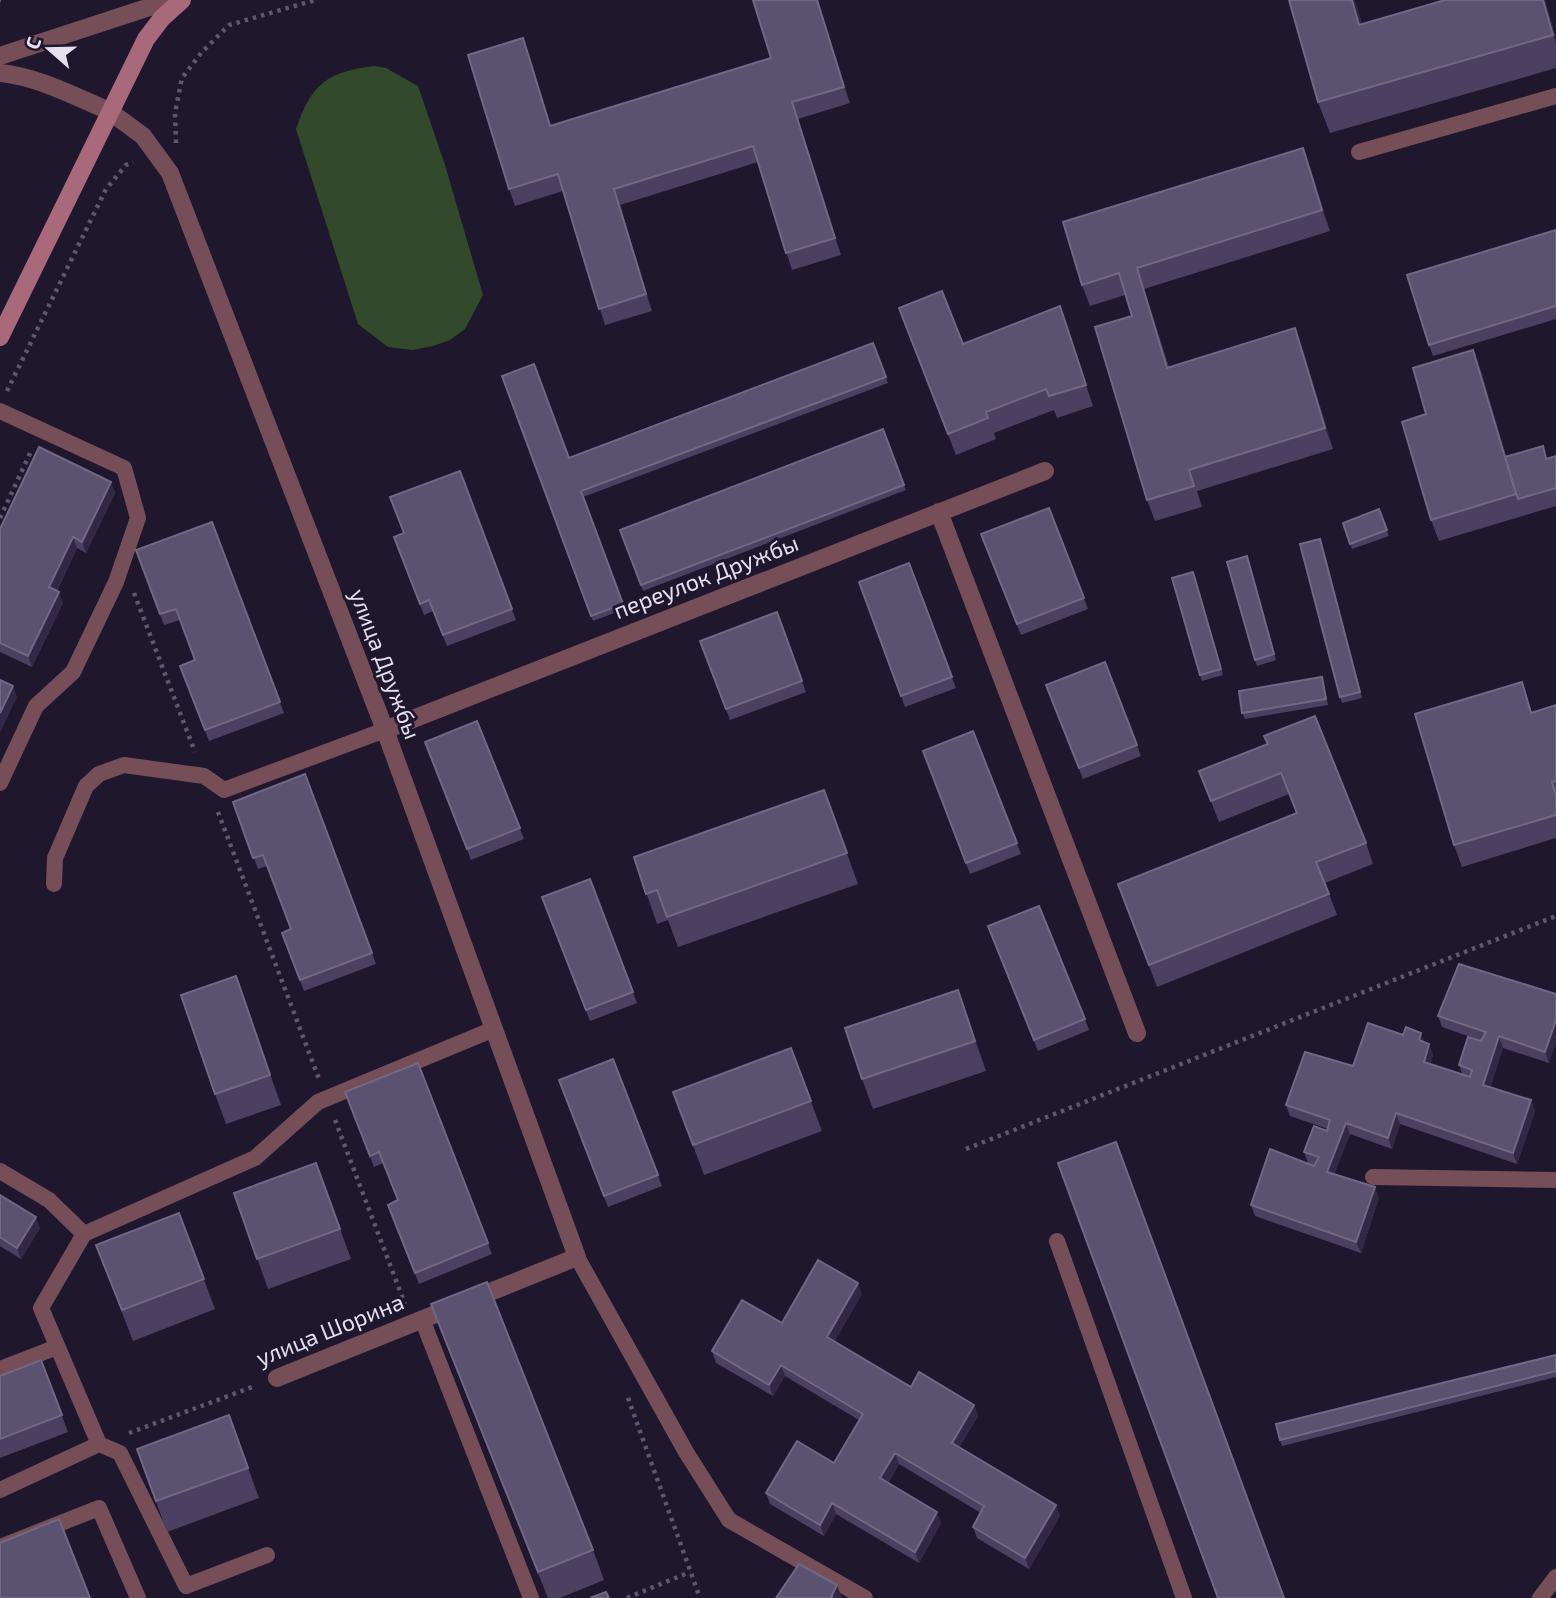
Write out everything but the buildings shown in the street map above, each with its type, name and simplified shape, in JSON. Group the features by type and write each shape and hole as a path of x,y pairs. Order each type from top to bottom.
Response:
{"main road":[{"path":"0,337 146,39 162,18 183,0"}],"street":[{"path":"0,56 171,0"},
{"name":"улица Дружбы","path":"0,74 52,86 109,111 143,136 170,173 385,730 577,1257"},
{"name":"переулок Дружбы","path":"385,730 1045,471"},
{"path":"939,512 1137,1033"},
{"name":"улица Шорина","path":"277,1378 577,1257"}],"lane":[{"path":"1359,152 1556,96"},
{"path":"0,411 124,468 138,518 116,582 73,672 36,706 0,783"},
{"path":"54,884 55,858 86,786 99,774 124,765 204,776 223,790 385,730"},
{"path":"267,1555 186,1586 120,1454 99,1444 41,1308 85,1234 255,1158 318,1102 494,1029"},
{"path":"0,1171 50,1200 85,1234"},
{"path":"1373,1177 1556,1180"},
{"path":"1057,1241 1184,1598"},
{"path":"577,1257 680,1441 729,1520 865,1598"},
{"path":"418,1321 531,1598"},
{"path":"0,1369 58,1347"},
{"path":"0,1490 99,1444"},
{"path":"0,1547 99,1507 138,1598"},
{"path":"1541,1598 1556,1577"}],"path":[{"path":"6,392 106,188 126,165 177,142 175,113 182,78 201,53 229,25 315,0"},
{"path":"0,518 41,430"},
{"path":"123,563 327,1098 418,1321"},
{"path":"966,1149 1556,916"},
{"name":"улица Шорина","path":"99,1444 277,1378"},
{"path":"624,1388 699,1598"},
{"path":"627,1598 690,1572"}],"green space":[{"path":"374,66 386,68 418,86 445,165 483,295 465,329 450,340 413,350 388,347 358,324 296,129 308,101 323,83 344,72"}]}
